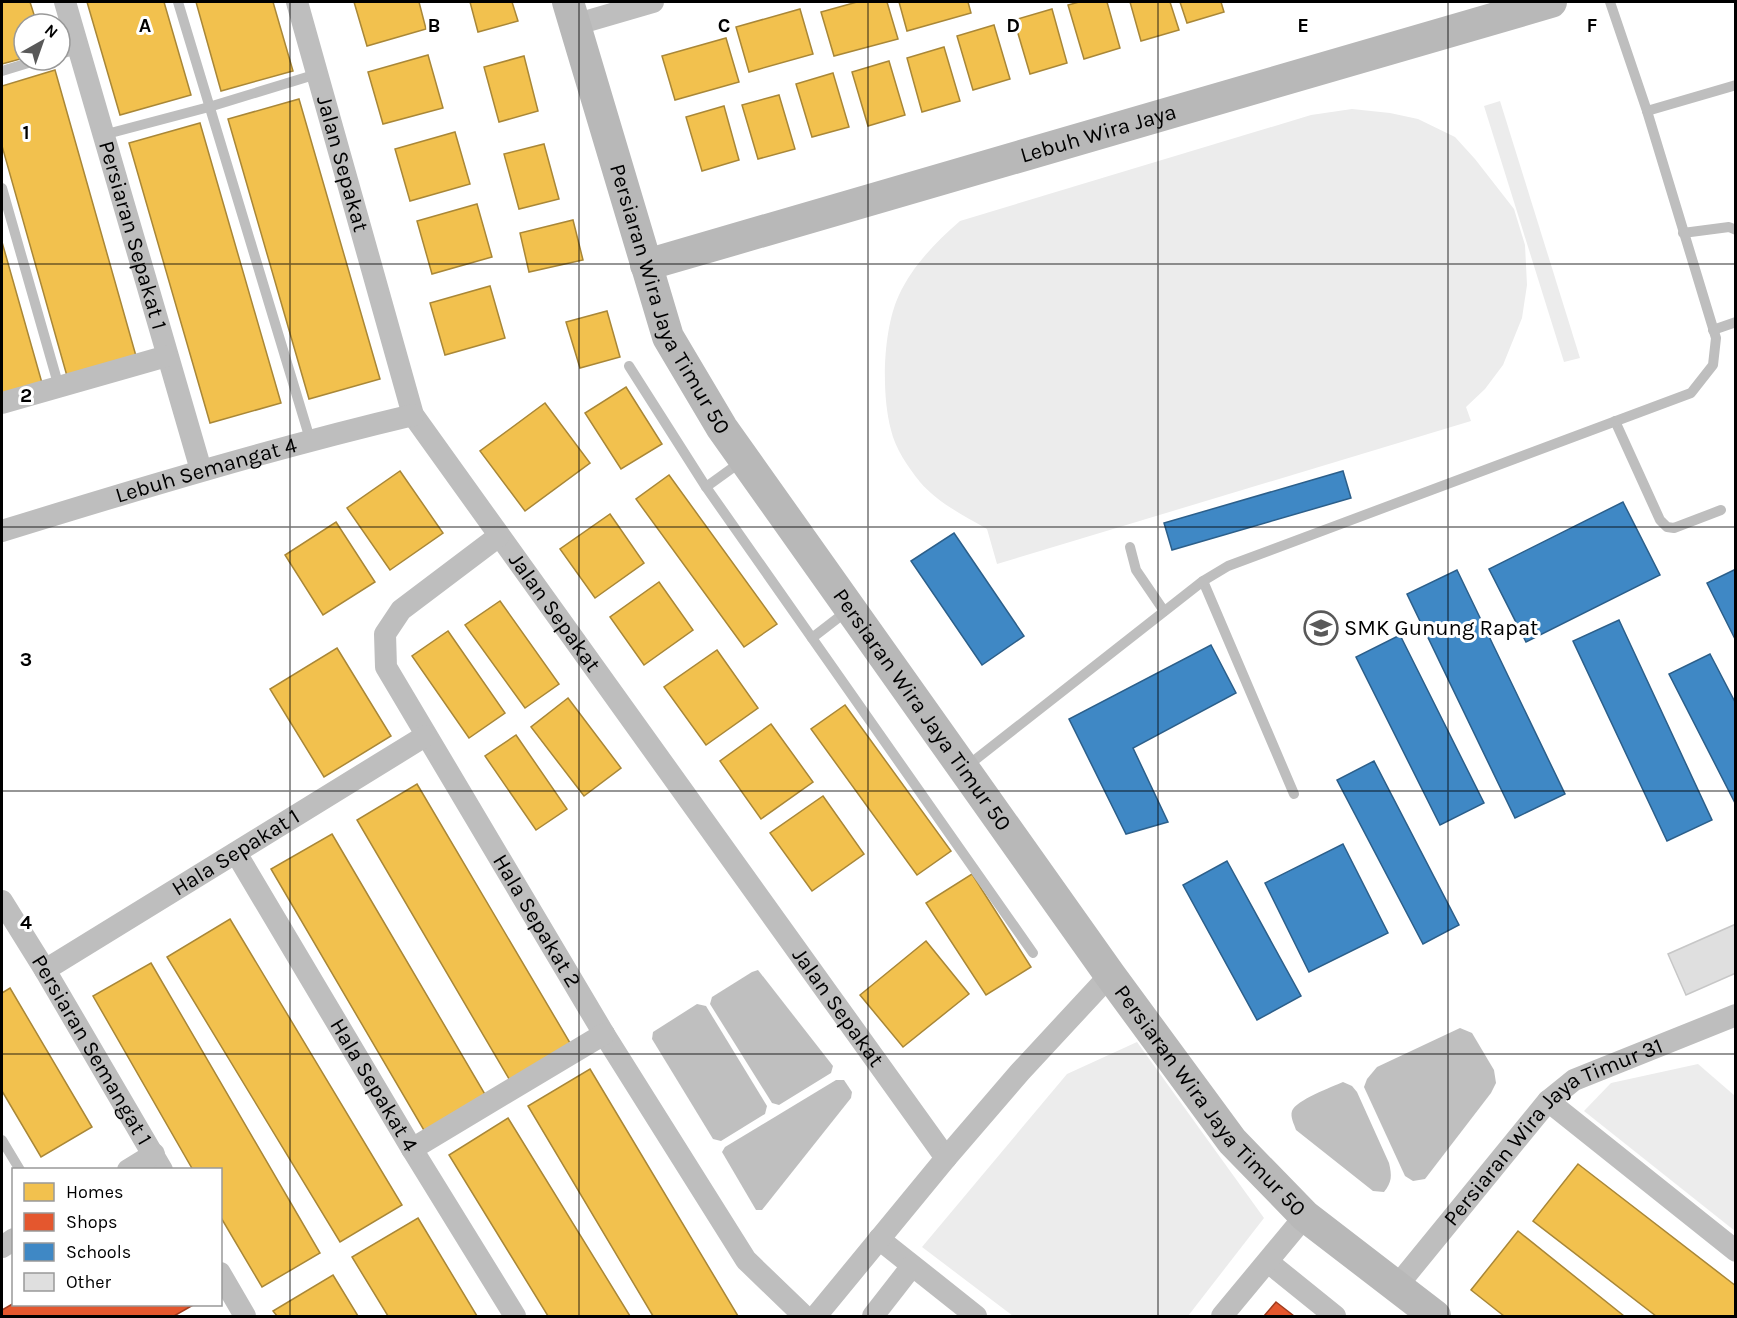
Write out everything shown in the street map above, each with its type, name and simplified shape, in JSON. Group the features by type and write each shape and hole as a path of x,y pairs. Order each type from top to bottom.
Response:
{"street":[{"name":"Jalan Sepakat","path":"297,2 413,415 946,1158"},
{"path":"571,13 654,2"},
{"name":"Lebuh Wira Jaya","path":"646,265 1516,6 1551,2"},
{"name":"Persiaran Wira Jaya Timur 50","path":"571,13 668,337 722,429 1110,975 1232,1141 1305,1216 1435,1317"},
{"name":"Persiaran Sepakat 1","path":"72,58 103,135 201,470"},
{"path":"2,403 167,356"},
{"name":"Lebuh Semangat 4","path":"2,531 201,470 413,415"},
{"name":"Hala Sepakat 2","path":"499,536 401,610 385,634 386,667 604,1034 746,1260 804,1317"},
{"name":"Hala Sepakat 1","path":"45,970 425,736"},
{"name":"Hala Sepakat 4","path":"236,853 515,1317"},
{"name":"Persiaran Semangat 1","path":"2,901 158,1162"},
{"path":"816,1317 946,1158 1110,975"},
{"name":"Persiaran Wira Jaya Timur 31","path":"1397,1286 1548,1101 1574,1080 1736,1015"},
{"path":"412,1149 604,1034"},
{"path":"1548,1101 1736,1251"},
{"path":"136,1168 158,1162"},
{"path":"1222,1317 1305,1216"},
{"path":"879,1239 976,1317"},
{"path":"1268,1262 1335,1317"},
{"path":"873,1317 912,1266"},
{"path":"222,1277 245,1317"}],"lane":[{"path":"178,2 310,440"},
{"path":"964,769 1203,581 1228,566 1691,393 1713,365 1716,338 1647,111 1610,2"},
{"path":"103,135 209,107 318,74"},
{"path":"1647,111 1736,86"},
{"path":"2,188 59,387"},
{"path":"1683,232 1730,227 1736,230"},
{"path":"1713,330 1736,322"},
{"path":"629,366 706,487 1033,953"},
{"path":"1615,421 1660,520 1667,527 1674,528 1721,510"},
{"path":"706,487 744,460"},
{"path":"1130,547 1136,570 1164,611"},
{"path":"1203,581 1294,794"},
{"path":"812,638 850,609"},
{"path":"2,1140 19,1168"}],"shaded area":[{"path":"1500,101 1580,358 1564,362 1484,106"},
{"path":"1352,109 1418,119 1455,137 1514,209 1525,245 1527,285 1522,318 1503,365 1485,389 1466,407 1471,421 997,564 987,529 951,508 927,489 903,457 891,430 885,380 887,343 899,295 918,264 960,221 1311,115"},
{"path":"758,970 833,1066 831,1073 779,1105 772,1103 710,1004 712,997"},
{"path":"697,1004 706,1006 767,1106 765,1114 721,1141 713,1139 652,1039 653,1032"},
{"path":"1460,1028 1472,1033 1494,1070 1496,1083 1491,1093 1425,1179 1413,1181 1405,1176 1364,1087 1367,1079 1377,1067"},
{"path":"1137,1042 1264,1218 1188,1316 1013,1316 922,1247 1067,1074"},
{"path":"1698,1064 1735,1096 1735,1231 1584,1111 1611,1083"},
{"path":"836,1080 844,1080 852,1092 851,1098 762,1210 756,1210 722,1152 725,1147"},
{"path":"1343,1082 1352,1086 1357,1092 1389,1163 1391,1179 1384,1192 1373,1191 1296,1130 1293,1123 1292,1111 1295,1107 1307,1098"}],"building: Homes":[{"path":"2,2 30,2 33,12 12,12 12,61 2,64"},
{"path":"87,2 164,2 191,95 120,115"},
{"path":"196,2 273,2 293,71 221,91"},
{"path":"354,2 419,2 426,29 367,46"},
{"path":"470,2 512,2 518,21 478,32"},
{"path":"857,2 887,2 898,39 834,56 821,12"},
{"path":"899,2 968,2 971,13 907,31"},
{"path":"1079,2 1107,2 1120,48 1084,59 1068,5"},
{"path":"1130,2 1170,2 1179,30 1141,41"},
{"path":"1180,2 1221,2 1224,12 1187,23"},
{"path":"800,9 813,54 749,72 736,27"},
{"path":"1052,9 1067,63 1030,74 1014,20"},
{"path":"994,25 1010,79 973,90 957,36"},
{"path":"726,38 739,82 675,100 662,56"},
{"path":"944,47 960,101 922,112 907,58"},
{"path":"428,55 443,108 383,124 368,72"},
{"path":"524,56 538,111 499,122 484,67"},
{"path":"889,61 905,115 868,126 852,72"},
{"path":"48,72 56,72 136,356 67,376 2,146 2,86"},
{"path":"833,73 849,127 812,137 796,84"},
{"path":"779,95 795,149 758,159 742,105"},
{"path":"299,99 380,379 309,399 228,119"},
{"path":"724,106 739,160 702,171 686,117"},
{"path":"200,123 281,403 210,423 129,143"},
{"path":"455,132 470,184 410,201 395,149"},
{"path":"544,144 559,199 519,209 504,154"},
{"path":"477,204 492,257 432,274 417,221"},
{"path":"573,220 583,260 529,272 520,233"},
{"path":"2,242 42,383 2,395"},
{"path":"490,286 505,338 445,355 430,303"},
{"path":"607,311 620,357 580,368 566,322"},
{"path":"626,387 662,444 621,469 585,413"},
{"path":"545,403 590,463 525,511 480,451"},
{"path":"400,471 443,533 390,570 347,508"},
{"path":"669,475 777,624 744,647 636,499"},
{"path":"610,514 644,563 595,598 560,549"},
{"path":"336,522 375,582 323,615 285,555"},
{"path":"659,582 693,630 644,665 610,617"},
{"path":"500,601 559,684 525,708 465,625"},
{"path":"448,631 505,713 469,738 412,656"},
{"path":"337,648 391,736 324,777 270,689"},
{"path":"717,650 758,708 706,745 664,687"},
{"path":"568,698 621,768 584,796 531,727"},
{"path":"845,705 951,851 917,875 811,729"},
{"path":"771,724 813,782 761,819 720,761"},
{"path":"516,735 567,809 536,830 485,756"},
{"path":"417,784 573,1048 512,1084 357,820"},
{"path":"823,796 864,854 812,891 770,833"},
{"path":"332,834 486,1096 425,1132 271,869"},
{"path":"972,874 1031,967 986,995 926,903"},
{"path":"230,919 402,1205 340,1242 167,957"},
{"path":"926,941 969,994 903,1047 860,995"},
{"path":"151,963 320,1253 262,1287 222,1219 222,1168 192,1168 93,996"},
{"path":"10,988 92,1127 41,1157 2,1091 2,993"},
{"path":"590,1069 738,1316 653,1316 528,1106"},
{"path":"508,1118 630,1316 548,1316 449,1155"},
{"path":"1578,1164 1736,1286 1736,1316 1656,1316 1533,1221"},
{"path":"418,1218 477,1316 388,1316 352,1257"},
{"path":"1518,1231 1624,1316 1504,1316 1471,1290"},
{"path":"333,1275 358,1316 277,1316 273,1311"}],"building: Shops":[{"path":"1276,1302 1294,1316 1264,1316"},
{"path":"12,1304 12,1306 192,1306 174,1316 2,1316 2,1310"}],"building: Schools":[{"path":"1343,471 1351,498 1172,550 1164,523"},
{"path":"1623,502 1660,575 1526,642 1489,569"},
{"path":"954,533 1024,636 982,665 911,561"},
{"path":"1736,569 1736,641 1707,583"},
{"path":"1457,570 1565,794 1515,818 1407,594"},
{"path":"1619,620 1712,820 1667,841 1573,641"},
{"path":"1400,635 1484,803 1440,825 1356,657"},
{"path":"1211,645 1236,693 1133,748 1168,822 1126,834 1069,719"},
{"path":"1710,654 1736,704 1736,805 1669,674"},
{"path":"1374,761 1459,925 1423,944 1337,780"},
{"path":"1343,844 1388,933 1309,972 1265,883"},
{"path":"1227,861 1301,996 1257,1020 1183,885"}],"building: Other":[{"path":"1736,924 1736,973 1686,995 1668,954"}],"place":[{"name":"SMK Gunung Rapat","path":"1321,628"}]}
